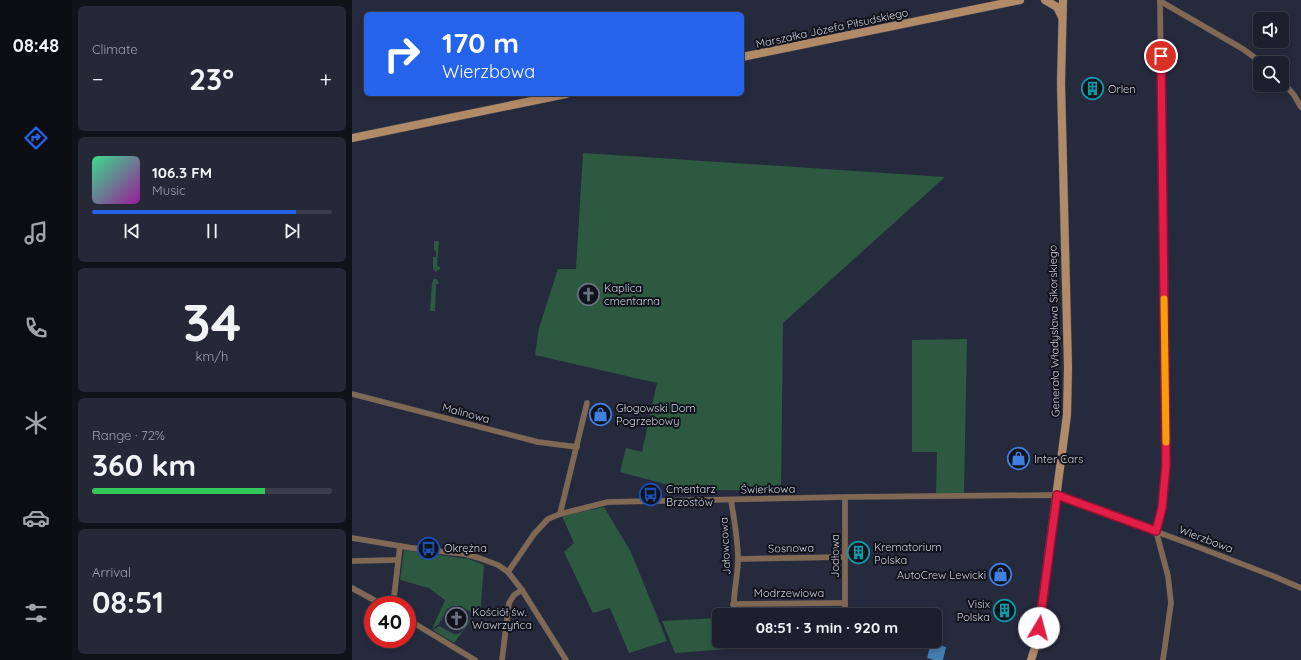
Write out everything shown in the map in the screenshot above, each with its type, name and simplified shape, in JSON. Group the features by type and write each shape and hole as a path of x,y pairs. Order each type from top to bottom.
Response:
{"street":[{"name":"Marszałka Józefa Piłsudskiego","path":"744,57 1020,0"},
{"path":"1045,0 1057,8 1062,17"},
{"name":"Generała Władysława Sikorskiego","path":"1031,660 1037,641 1067,416 1068,367 1061,83 1063,0"},
{"path":"1160,0 1253,57"},
{"path":"1160,0 1166,465 1162,508 1156,531 1168,576 1171,603 1163,660"},
{"path":"1289,90 1301,107"},
{"path":"352,138 556,96"},
{"name":"Malinowa","path":"352,394 538,442 577,447"},
{"path":"560,514 587,403"},
{"name":"Wierzbowa","path":"1057,495 1156,531 1301,588"},
{"name":"Świerkowa","path":"508,572 523,548 548,518 608,502 845,497 1057,495"},
{"name":"Jodłowa","path":"845,497 845,608"},
{"name":"Jałowcowa","path":"731,500 736,531 738,559 733,608"},
{"path":"352,538 465,554 498,565 508,572 522,590 566,660"},
{"path":"394,596 400,546"},
{"name":"Sosnowa","path":"738,559 845,557"},
{"path":"352,561 398,560"},
{"path":"352,588 367,596"},
{"path":"502,660 508,603 514,595 522,590"},
{"name":"Modrzewiowa","path":"733,604 845,603"},
{"path":"416,624 475,660"}],"green space":[{"path":"583,153 945,177 783,323 781,491 684,489 620,472 626,448 642,452 657,383 535,355 539,328 558,269 576,269"},
{"path":"434,241 439,241 437,266 440,267 440,269 436,272 433,269 433,257 436,257"},
{"path":"434,279 437,279 439,284 436,284 435,311 430,311 432,283"},
{"path":"967,339 964,493 936,493 937,452 912,452 912,340"},
{"path":"604,507 631,552 667,641 629,653 610,608 593,613 564,552 574,543 562,516"},
{"path":"404,550 469,559 484,565 480,616 475,615 461,606 453,606 447,609 439,624 432,629 445,600 429,588 400,580"},
{"path":"471,618 472,619 454,643 433,630 439,626 454,634 458,634 462,631"},
{"path":"712,618 712,648 728,649 675,653 662,621"}],"water":[{"path":"942,646 946,647 943,660 927,658 930,648 942,648"}],"slow traffic":[{"path":"1164,299 1166,442"}],"place":[{"name":"Orlen","path":"1093,89"},
{"name":"Kaplica cmentarna","path":"589,294"},
{"name":"Głogowski Dom Pogrzebowy","path":"601,414"},
{"name":"Inter Cars","path":"1018,459"},
{"name":"Cmentarz Brzostów","path":"650,495"},
{"name":"Okrężna","path":"429,548"},
{"name":"Krematorium Polska","path":"858,553"},
{"name":"AutoCrew Lewicki","path":"1001,575"},
{"name":"Visix Polska","path":"1005,610"},
{"name":"Kościół św. Wawrzyńca","path":"456,618"}],"route":[{"path":"1039,628 1057,495 1156,531 1162,508 1166,465 1161,56"}]}
